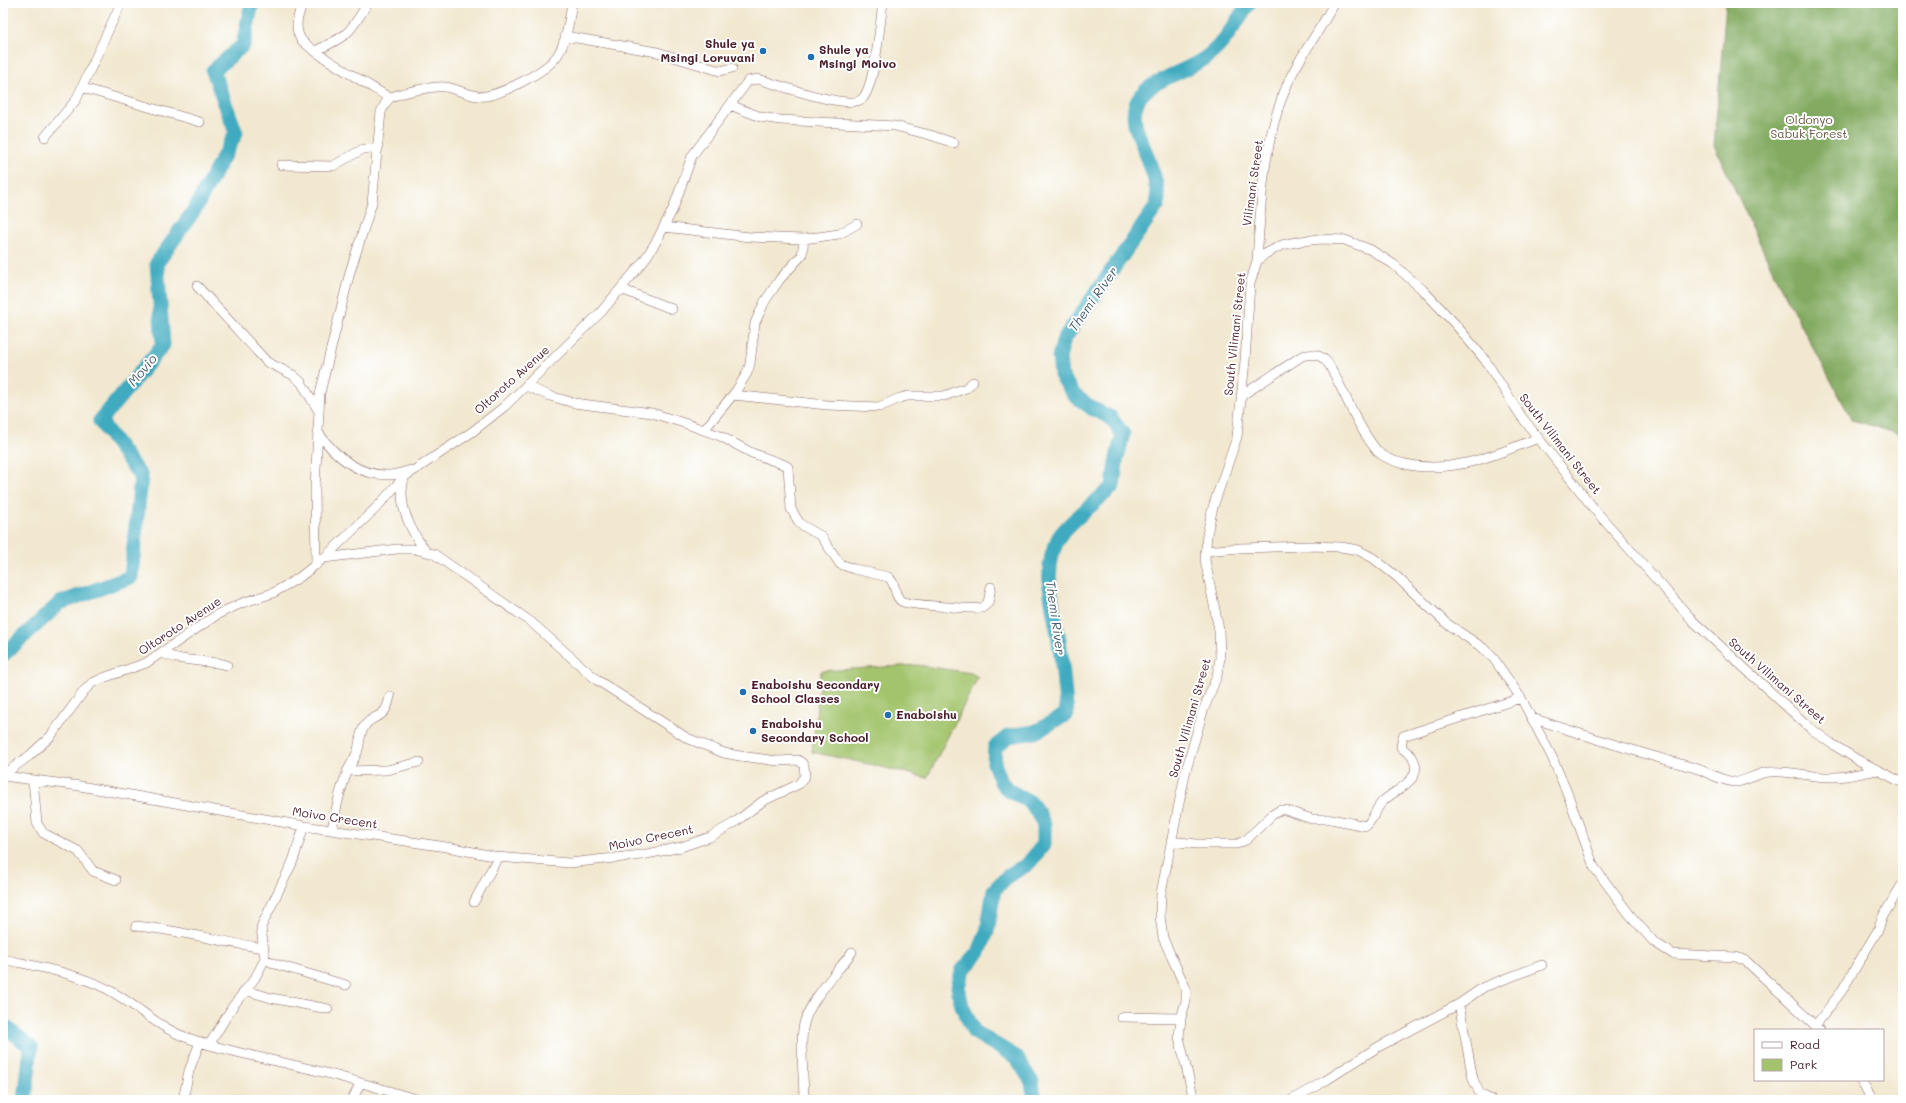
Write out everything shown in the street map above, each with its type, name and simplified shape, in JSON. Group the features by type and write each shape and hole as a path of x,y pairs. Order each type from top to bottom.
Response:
{"street":[{"path":"45,137 73,104 83,88 97,52 121,3"},
{"path":"303,3 297,20 298,32 301,40 315,51 390,98"},
{"path":"316,565 315,487 318,410 323,377 350,272 372,203 381,112 384,105 390,98 433,87 445,87 475,96 486,96 536,73 557,56 565,36 572,3"},
{"name":"Oltoroto Avenue","path":"3,776 29,756 50,736 84,691 92,683 146,663 163,653 218,614 282,588 316,565 377,506 404,477 490,418 526,386 581,333 643,262 664,227 679,195 692,156 744,85 752,79 837,102 856,103 862,100 871,80 883,3"},
{"name":"Vilimani Street","path":"1257,261 1264,171 1279,107 1298,62 1334,3"},
{"path":"315,51 343,38 357,22 366,6"},
{"path":"565,36 657,52 715,70 726,70 732,68"},
{"path":"83,88 200,122"},
{"path":"730,105 761,117 780,120 895,126 954,144"},
{"path":"280,165 333,166 363,149 378,149"},
{"path":"664,227 750,237 804,239 839,234 857,224"},
{"path":"704,430 733,395 750,364 756,323 762,307 780,279 802,256 804,239"},
{"name":"South Vilimani Street","path":"1194,1100 1181,1048 1179,1030 1186,1000 1186,989 1168,952 1160,926 1161,893 1185,774 1203,711 1217,676 1220,658 1219,630 1205,560 1205,551 1213,507 1237,437 1245,361 1250,284 1257,261 1265,254 1282,245 1321,239 1345,240 1371,250 1392,264 1423,290 1456,325 1485,360 1521,416 1595,510 1698,627 1810,728 1832,744 1903,783"},
{"path":"197,286 267,362 293,375 301,382 318,410"},
{"path":"621,289 672,309"},
{"path":"1241,396 1302,356 1314,354 1323,357 1328,363 1365,433 1379,453 1397,462 1432,468 1452,466 1480,460 1538,438"},
{"path":"733,395 827,405 879,407 908,396 944,396 966,388 973,382"},
{"path":"526,386 550,396 574,403 652,413 704,430 752,453 785,465 788,467 792,509 800,524 821,536 840,564 888,577 893,580 898,597 901,600 906,602 982,608 988,603 991,586"},
{"path":"317,432 326,444 346,462 351,466 368,473 390,475 415,469"},
{"path":"404,477 401,498 410,524 424,550"},
{"path":"1205,551 1240,548 1309,546 1341,547 1358,550 1373,558 1396,576 1446,623 1484,648 1494,659 1521,698 1552,757 1568,795 1594,867 1630,915 1654,942 1674,954 1736,957 1746,961 1817,1028 1841,992 1878,930 1883,916 1903,883"},
{"name":"Moivo Crecent","path":"3,776 80,786 304,826 332,829 498,856 569,863 642,855 681,847 710,837 734,823 763,801 799,784 805,776 804,766 802,762 798,760 756,759 724,753 687,738 597,680 531,622 434,554 424,550 397,549 324,558"},
{"path":"163,653 178,659 198,660 227,665"},
{"path":"332,829 339,795 347,771 357,752 364,726 382,715 388,706 390,696"},
{"path":"1171,841 1210,844 1237,844 1246,840 1272,815 1280,810 1285,810 1312,819 1337,820 1366,826 1384,800 1408,783 1414,776 1416,768 1414,759 1401,747 1403,736 1521,698"},
{"path":"1532,718 1630,750 1706,771 1734,782 1740,782 1756,774 1768,772 1784,771 1830,777 1843,777 1877,770"},
{"path":"347,771 387,770 419,762"},
{"path":"33,780 37,823 43,833 78,851 92,871 116,880"},
{"path":"183,1100 188,1071 205,1043 255,978 265,959 261,927 293,861 304,826"},
{"path":"474,902 498,856"},
{"path":"136,926 166,929 207,939 264,948"},
{"path":"804,1100 802,1040 803,1028 807,1013 852,952"},
{"path":"3,959 74,976 92,982 109,990 162,1026 183,1036 205,1043 316,1070 418,1100"},
{"path":"265,959 275,964 346,985"},
{"path":"1291,1100 1325,1082 1378,1047 1459,1004 1484,987 1499,980 1542,965"},
{"path":"245,990 272,998 328,1009"},
{"path":"1459,1004 1473,1079 1480,1094 1491,1100"},
{"path":"1121,1017 1181,1018"},
{"path":"1861,1081 1873,1100"},
{"path":"352,1100 360,1084"}],"green space":[{"name":"Oldonyo Sabuk Forest","path":"1726,3 1903,3 1903,435 1852,420 1777,280 1714,145"},
{"name":"Enaboishu","path":"917,665 971,673 978,677 927,778 812,752 821,671"}],"waterway":[{"name":"Movio","path":"3,655 60,603 131,577 141,477 100,421 163,345 157,263 195,209 236,133 213,71 243,45 252,3"},
{"name":"Themi River","path":"1035,1100 1032,1082 1016,1057 974,1032 962,1006 958,987 962,971 979,952 987,932 994,890 1009,875 1028,864 1044,844 1044,825 1039,814 1030,802 1008,790 1001,782 994,763 995,747 1009,736 1035,732 1067,714 1060,650 1050,590 1050,564 1058,539 1067,527 1113,486 1116,462 1123,434 1110,417 1093,409 1074,395 1061,375 1059,357 1064,339 1158,204 1154,175 1137,132 1135,123 1135,109 1139,98 1148,89 1159,82 1197,63 1215,50 1221,44 1249,3"},
{"path":"3,1025 31,1047 25,1100"}],"place":[{"name":"Shule ya Msingi Loruvani","path":"763,51"},
{"name":"Shule ya Msingi Moivo","path":"811,57"},
{"name":"Enaboishu Secondary School Classes","path":"743,692"},
{"name":"Enaboishu","path":"888,715"},
{"name":"Enaboishu Secondary School","path":"753,731"}]}
